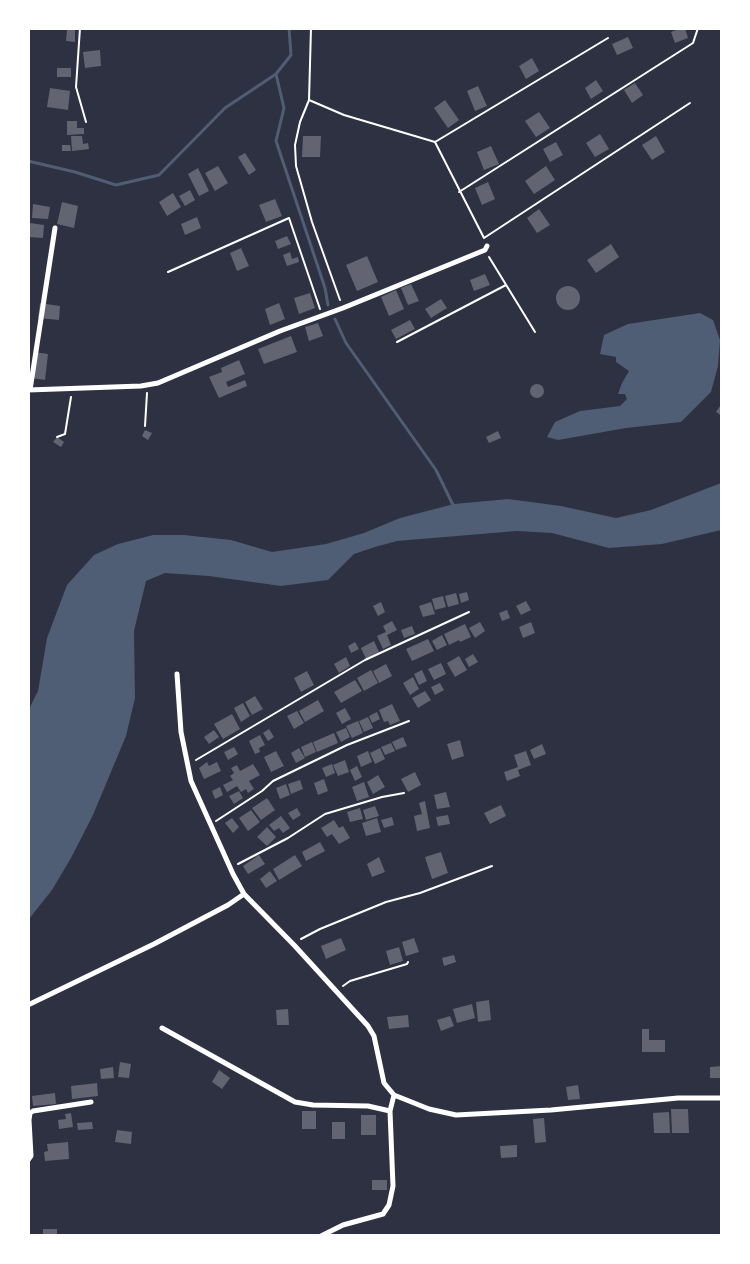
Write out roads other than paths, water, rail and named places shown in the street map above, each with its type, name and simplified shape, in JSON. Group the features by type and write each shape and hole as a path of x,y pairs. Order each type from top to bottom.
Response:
{"street":[{"path":"55,228 29,390 159,383 486,248"},
{"path":"177,674 181,732 191,781 230,867 244,894 368,1026 374,1036 384,1083 394,1095 429,1109 456,1115 550,1110 678,1098 722,1098"},
{"path":"28,1005 154,944 228,905 244,894"},
{"path":"162,1028 295,1102 313,1105 368,1106 390,1111"},
{"path":"321,1236 343,1225 383,1214 389,1205 393,1186 390,1111 394,1095"},
{"path":"28,1160 31,1156 28,1120 30,1113 92,1102"}],"water":[{"path":"700,313 713,320 720,340 718,366 711,392 681,422 626,428 558,440 547,437 555,422 580,411 620,406 627,399 625,394 618,394 629,371 616,362 616,357 600,354 604,335 628,324"},
{"path":"721,483 721,530 662,544 609,548 552,533 517,531 397,541 354,554 328,580 281,586 209,576 165,573 146,581 134,631 135,698 126,736 93,815 71,858 52,890 29,919 29,709 38,691 47,638 67,585 94,555 118,544 153,535 184,535 231,540 272,552 326,544 364,533 400,518 454,504 508,499 561,506 616,518 651,510"}],"waterway":[{"path":"276,74 291,55 289,28"},
{"path":"28,161 116,185 159,175 225,108 276,74 284,108 276,141 325,288 328,305"},
{"path":"335,319 346,343 436,470 454,507"}]}
